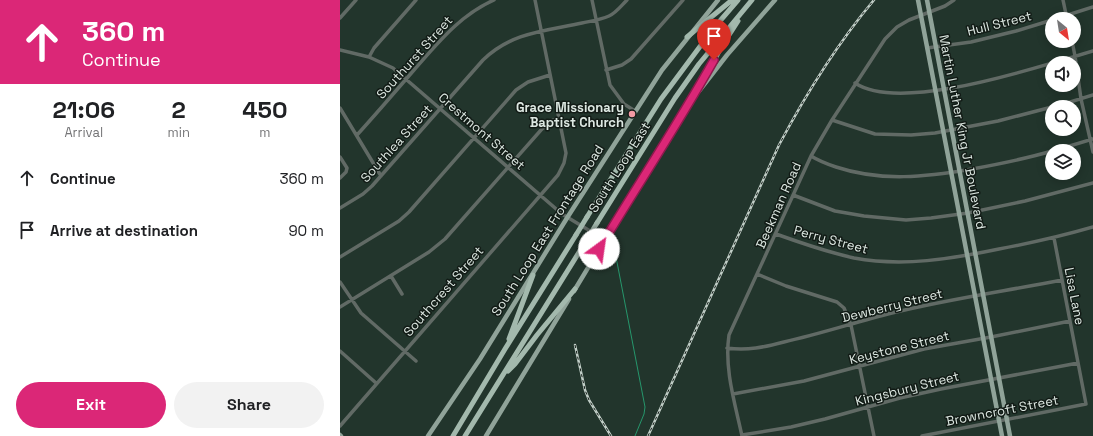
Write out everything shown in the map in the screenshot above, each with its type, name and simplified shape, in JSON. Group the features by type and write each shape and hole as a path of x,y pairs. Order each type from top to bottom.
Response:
{"highway":[{"path":"687,37 732,0"},
{"name":"South Loop East","path":"453,436 661,99 713,29 738,0"},
{"path":"692,100 722,46 751,2"},
{"name":"South Loop East","path":"465,436 675,98 699,64 751,2"},
{"path":"505,350 533,274"},
{"path":"502,377 515,364 575,289"}],"main road":[{"name":"South Loop East Frontage Road","path":"428,436 463,387 662,70 718,0"},
{"path":"486,436 604,240 692,100 727,54 775,0"},
{"name":"Martin Luther King Jr Boulevard","path":"918,0 1002,436"},
{"name":"Martin Luther King Jr Boulevard","path":"927,0 1010,436"}],"street":[{"path":"340,18 356,0"},
{"path":"370,57 374,48 394,23 416,0"},
{"name":"Southurst Street","path":"357,135 446,33 466,16 484,4 494,0"},
{"path":"340,307 429,252 445,239 541,130 559,118 535,0"},
{"path":"592,0 610,85 624,104 635,111"},
{"name":"Southlea Street","path":"340,208 363,194 381,176 490,53 511,40 527,34 596,20 608,16 617,11 627,0"},
{"path":"606,70 622,65 631,59 683,0"},
{"name":"Beekman Road","path":"742,436 727,366 729,335 811,156 832,120 885,39 897,27 909,20 930,13 954,0"},
{"path":"1063,0 1066,12"},
{"path":"1080,12 1093,7"},
{"name":"Hull Street","path":"927,48 971,42 1045,22"},
{"path":"1073,48 1075,56 1093,51"},
{"name":"Crestmont Street","path":"340,50 370,57 393,68 568,218 604,240"},
{"path":"856,83 861,87 875,91 907,94 936,91 1001,78 1045,65"},
{"path":"340,257 399,221 409,212 516,90 528,82 550,75"},
{"path":"1080,92 1092,139 1093,152"},
{"path":"1075,100 1093,95"},
{"path":"340,108 381,176"},
{"path":"832,120 875,134 911,135 952,130 998,121 1045,109"},
{"name":"Southcrest Street","path":"340,426 561,169 566,153 559,118"},
{"path":"1075,144 1092,139"},
{"path":"811,156 818,161 849,171 879,177 908,178 952,173 1010,162 1045,153"},
{"path":"340,157 347,168 342,177"},
{"path":"793,195 835,211 864,216 906,220 968,213 1025,201 1093,183"},
{"name":"Perry Street","path":"776,234 806,245 855,258 891,262 922,261 967,256 1054,238 1093,227"},
{"name":"Lisa Lane","path":"1054,238 1086,404"},
{"path":"757,274 786,286 837,302 844,308 850,325 874,436"},
{"path":"391,276 402,294"},
{"name":"Dewberry Street","path":"727,348 738,350 753,349 801,339 892,313 1062,280"},
{"path":"340,282 361,313 416,361"},
{"name":"Keystone Street","path":"733,394 804,381 924,349 1070,321"},
{"path":"340,351 376,383"},
{"name":"Kingsbury Street","path":"742,436 791,427 914,395 1078,363"},
{"name":"Browncroft Street","path":"922,436 1086,404"}],"waterway":[{"path":"616,257 645,407 644,414 635,436"}],"railway":[{"path":"648,436 779,145 823,70 847,34 874,0"},
{"path":"575,345 585,390 589,400 611,436"}],"place":[{"name":"Grace Missionary Baptist Church","path":"632,114"}],"route":[{"path":"599,249 692,100 714,60"}]}
